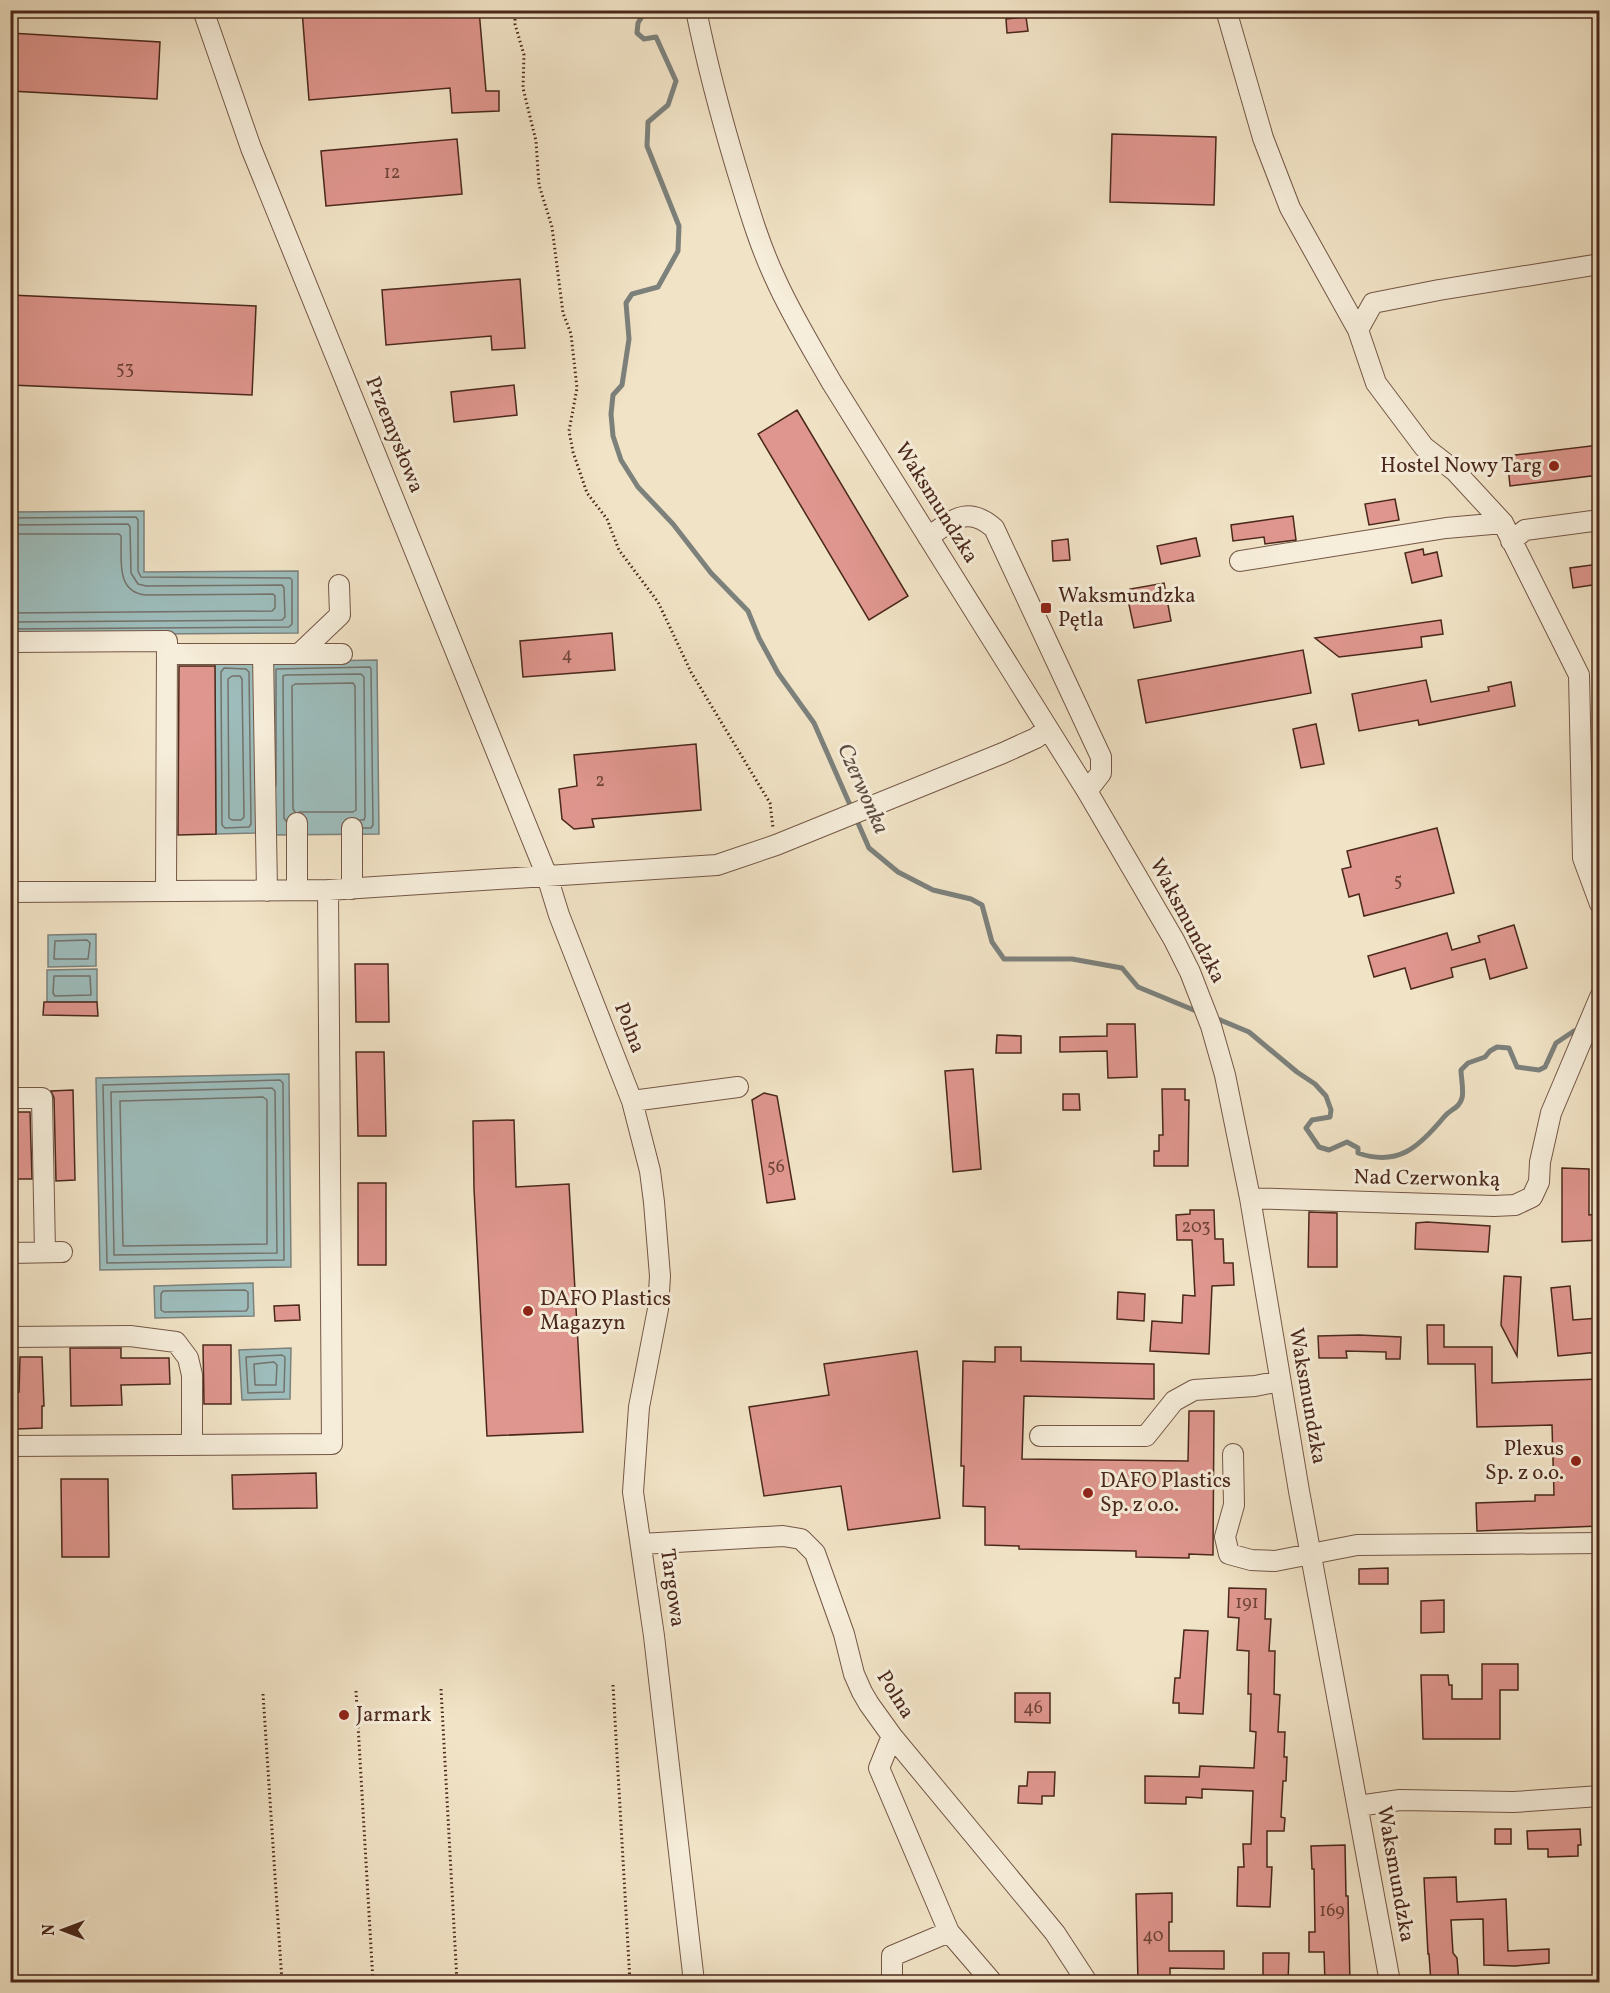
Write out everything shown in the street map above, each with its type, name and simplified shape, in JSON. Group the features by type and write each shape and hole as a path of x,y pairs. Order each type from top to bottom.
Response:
{"street":[{"name":"Przemysłowa","path":"203,10 255,159 547,876"},
{"name":"Waksmundzka","path":"696,10 733,158 774,277 817,358 1087,791 1174,939 1211,1026 1225,1075 1250,1198 1280,1381 1390,1983"},
{"path":"1226,10 1263,138 1290,208 1358,330 1376,383 1424,447 1455,471 1503,523 1579,675 1583,858 1599,904"},
{"path":"1358,330 1373,303 1599,264"},
{"path":"928,537 953,520 964,516 973,516 994,528 1101,757 1101,773 1087,791"},
{"path":"1511,541 1525,530 1599,520"},
{"path":"1240,561 1446,528 1503,523"},
{"path":"299,654 340,615 339,585"},
{"path":"10,642 167,641 166,891"},
{"path":"167,654 342,654"},
{"path":"263,654 267,891"},
{"path":"10,892 328,890 717,865 776,845 1003,753 1036,738 1047,729"},
{"path":"297,823 297,890"},
{"path":"352,828 352,889"},
{"name":"Polna","path":"547,876 559,915 632,1101 650,1171 654,1202"},
{"path":"10,1446 332,1444 328,890"},
{"name":"Nad Czerwonką","path":"1250,1198 1494,1206 1515,1205 1532,1197 1539,1182 1540,1162 1551,1113 1599,997"},
{"path":"632,1101 738,1087"},
{"path":"10,1098 42,1098 54,1252 10,1253"},
{"name":"Targowa","path":"654,1202 660,1276 658,1309 639,1407 633,1492 664,1719 694,1983"},
{"path":"10,1336 130,1336 176,1342 188,1358 192,1375 192,1445"},
{"path":"1040,1436 1146,1436 1174,1401 1194,1390 1255,1386 1280,1381"},
{"path":"1233,1454 1234,1505 1225,1537 1229,1554 1251,1560 1275,1561 1358,1545 1599,1543"},
{"name":"Polna","path":"641,1544 783,1536 801,1539 815,1553 822,1568 844,1634 854,1674 862,1692 892,1736 1055,1934 1086,1983"},
{"path":"892,1736 879,1768 949,1932 992,1983"},
{"path":"1358,1806 1400,1800 1514,1802 1599,1796"},
{"path":"892,1983 892,1956 949,1932"}],"path":[{"path":"515,10 515,24 524,55 523,88 536,141 539,185 552,227 563,314 571,334 577,388 569,431 573,452 587,493 607,519 619,550 658,602 691,672 770,803 776,845"},
{"path":"613,1685 630,1983"},
{"path":"441,1689 457,1983"},
{"path":"356,1691 373,1983"},
{"path":"263,1694 282,1983"}],"water":[{"path":"144,511 144,572 298,571 298,633 11,635 10,512"},
{"path":"377,660 379,834 271,835 269,662"},
{"path":"215,662 255,663 257,833 216,834"},
{"path":"96,934 96,966 48,967 48,935"},
{"path":"97,969 97,1002 47,1002 47,970"},
{"path":"289,1074 291,1267 100,1270 96,1078"},
{"path":"253,1283 254,1316 155,1318 154,1286"},
{"path":"291,1348 290,1399 242,1400 239,1350"}],"building":[{"path":"302,10 479,10 486,91 499,91 499,111 452,113 450,88 309,100"},
{"path":"1026,17 1028,31 1007,33 1006,19"},
{"path":"10,33 160,42 157,99 10,91"},
{"path":"1112,134 1216,137 1214,205 1110,202"},
{"path":"457,139 462,194 326,206 321,151"},
{"path":"520,279 525,348 492,350 491,336 386,345 382,290"},
{"path":"10,295 256,306 252,395 10,385"},
{"path":"514,385 517,415 454,422 451,392"},
{"path":"797,410 908,596 869,620 758,434"},
{"name":"Hostel Nowy Targ","path":"1599,445 1599,475 1510,486 1507,456"},
{"path":"1395,499 1399,520 1369,525 1365,504"},
{"path":"1293,516 1296,540 1265,544 1264,537 1233,541 1231,525"},
{"path":"1196,538 1200,556 1161,564 1157,546"},
{"path":"1068,539 1070,560 1053,561 1052,541"},
{"path":"1423,549 1424,555 1437,552 1442,576 1412,583 1405,553"},
{"path":"1599,564 1599,584 1573,588 1570,568"},
{"path":"1164,583 1171,621 1134,628 1128,600 1131,599 1130,589"},
{"path":"1441,620 1443,634 1421,637 1422,647 1339,657 1315,638"},
{"path":"612,633 615,670 523,677 520,641"},
{"path":"1303,650 1311,693 1146,723 1138,680"},
{"path":"179,666 215,666 216,834 178,835"},
{"path":"1426,680 1431,702 1489,691 1488,687 1511,682 1515,706 1419,725 1418,720 1359,731 1352,694"},
{"path":"1316,724 1324,764 1301,768 1293,729"},
{"path":"696,744 701,810 592,819 594,827 574,829 562,819 559,789 577,786 574,755"},
{"path":"1437,828 1454,893 1364,916 1359,894 1349,897 1342,869 1351,867 1347,851"},
{"path":"1514,925 1527,968 1490,979 1485,959 1451,968 1453,977 1411,989 1405,968 1374,977 1368,956 1447,933 1452,950 1480,942 1478,936"},
{"path":"355,964 388,964 389,1022 356,1022"},
{"path":"44,1002 97,1002 98,1016 43,1015"},
{"path":"1107,1024 1135,1024 1137,1077 1108,1078 1107,1051 1060,1052 1060,1037 1107,1036"},
{"path":"997,1035 1021,1036 1021,1053 996,1053"},
{"path":"356,1052 384,1052 386,1136 358,1136"},
{"path":"973,1069 981,1169 953,1172 945,1071"},
{"path":"1162,1089 1185,1089 1185,1100 1189,1100 1188,1166 1154,1166 1154,1151 1159,1151 1159,1135 1163,1135"},
{"path":"73,1090 75,1180 56,1181 54,1098 51,1091"},
{"path":"764,1093 777,1096 795,1199 767,1203 752,1100"},
{"path":"1063,1094 1079,1094 1080,1110 1063,1110"},
{"path":"10,1112 30,1112 32,1179 10,1179"},
{"name":"DAFO Plastics Magazyn","path":"514,1120 516,1187 569,1184 583,1432 487,1436 474,1189 473,1121"},
{"path":"1562,1168 1589,1169 1589,1215 1599,1214 1599,1240 1562,1242"},
{"path":"358,1183 386,1183 386,1265 358,1265"},
{"path":"1190,1210 1214,1210 1215,1239 1223,1239 1224,1263 1233,1263 1234,1285 1212,1286 1209,1354 1150,1351 1152,1321 1182,1323 1183,1295 1195,1296 1192,1240 1177,1240 1176,1215 1190,1214"},
{"path":"1309,1212 1337,1213 1337,1267 1308,1267"},
{"path":"1416,1223 1490,1226 1488,1252 1415,1249"},
{"path":"1504,1276 1521,1277 1517,1356 1501,1325"},
{"path":"1570,1286 1573,1320 1599,1318 1599,1352 1558,1356 1551,1288"},
{"path":"1118,1292 1145,1294 1144,1321 1117,1319"},
{"path":"299,1305 300,1320 275,1321 274,1306"},
{"name":"Plexus Sp. z o.o.","path":"1427,1325 1444,1325 1444,1347 1492,1347 1492,1383 1599,1379 1599,1526 1477,1531 1476,1503 1535,1501 1535,1495 1554,1495 1552,1425 1477,1427 1475,1364 1428,1364"},
{"path":"1318,1336 1401,1337 1400,1359 1386,1359 1386,1352 1346,1351 1347,1358 1319,1358"},
{"path":"203,1345 231,1345 231,1404 204,1404"},
{"name":"DAFO Plastics Sp. z o.o.","path":"995,1347 1021,1347 1021,1361 1154,1364 1154,1399 1024,1396 1022,1459 1188,1461 1189,1411 1214,1411 1213,1555 1189,1554 1189,1558 1136,1557 1136,1551 1019,1549 1019,1546 985,1545 985,1507 963,1506 964,1466 961,1466 963,1361 995,1362"},
{"path":"70,1348 121,1348 121,1358 169,1358 170,1384 121,1385 122,1405 71,1406"},
{"path":"917,1351 940,1518 848,1530 841,1486 764,1496 749,1407 829,1395 824,1364"},
{"path":"20,1357 42,1357 44,1406 42,1406 42,1428 17,1429 17,1407 10,1407 10,1393 19,1392"},
{"path":"316,1473 317,1508 233,1509 232,1475"},
{"path":"61,1479 108,1479 109,1557 62,1557"},
{"path":"1388,1568 1388,1584 1359,1584 1359,1569"},
{"path":"1229,1588 1266,1589 1265,1619 1271,1619 1269,1651 1275,1651 1274,1694 1280,1695 1278,1732 1285,1732 1284,1757 1287,1757 1281,1817 1285,1818 1284,1831 1267,1831 1267,1867 1272,1867 1270,1907 1237,1906 1238,1867 1244,1867 1243,1844 1251,1844 1253,1791 1202,1789 1202,1798 1186,1797 1186,1804 1145,1803 1145,1776 1199,1777 1200,1766 1254,1768 1256,1732 1250,1731 1249,1651 1237,1650 1239,1618 1228,1617"},
{"path":"1444,1600 1444,1632 1421,1633 1421,1601"},
{"path":"1184,1630 1208,1631 1203,1714 1179,1713 1179,1703 1173,1703 1175,1678 1180,1678"},
{"path":"1482,1664 1518,1664 1518,1690 1500,1690 1500,1739 1423,1739 1421,1675 1448,1675 1449,1685 1452,1685 1452,1699 1482,1699"},
{"path":"1015,1693 1050,1693 1050,1723 1015,1722"},
{"path":"1028,1772 1055,1772 1054,1796 1042,1796 1042,1804 1018,1803 1019,1786 1027,1786"},
{"path":"1495,1829 1511,1829 1511,1844 1495,1844"},
{"path":"1580,1829 1581,1845 1578,1845 1578,1856 1548,1857 1548,1849 1528,1849 1527,1831"},
{"path":"1345,1845 1350,1983 1325,1983 1324,1952 1309,1952 1309,1932 1315,1932 1314,1869 1312,1869 1311,1846"},
{"path":"1456,1877 1457,1902 1506,1899 1508,1951 1549,1949 1549,1963 1515,1966 1484,1965 1483,1919 1451,1920 1453,1953 1457,1958 1459,1983 1431,1983 1424,1878"},
{"path":"1172,1893 1169,1951 1224,1951 1224,1969 1170,1968 1170,1983 1138,1983 1136,1894"},
{"path":"1263,1953 1289,1953 1288,1983 1263,1983"}],"waterway":[{"name":"Czerwonka","path":"646,10 638,23 637,33 644,39 656,37 676,81 668,105 648,122 647,146 679,226 678,251 658,287 632,294 626,303 629,339 622,385 613,395 611,414 613,436 621,460 638,487 673,524 711,573 748,611 759,638 778,673 814,723 869,848 898,872 933,890 971,899 982,905 992,942 1004,959 1072,959 1122,968 1138,987 1201,1013"},
{"name":"Czerwonka","path":"1213,1017 1249,1032 1315,1084 1326,1096 1331,1110 1330,1117 1312,1120 1306,1128 1319,1147 1329,1150 1347,1142 1358,1148 1358,1153 1385,1158 1407,1152 1426,1137 1446,1114 1461,1102 1463,1095 1461,1070 1468,1063 1485,1057 1497,1047 1509,1048 1517,1067 1539,1070 1545,1067 1556,1043 1574,1031"}],"place":[{"name":"Hostel Nowy Targ","path":"1554,466"},
{"name":"Waksmundzka Pętla","path":"1046,608"},
{"name":"DAFO Plastics Magazyn","path":"528,1311"},
{"name":"Plexus Sp. z o.o.","path":"1576,1461"},
{"name":"DAFO Plastics Sp. z o.o.","path":"1088,1493"},
{"name":"Jarmark","path":"344,1715"}]}
